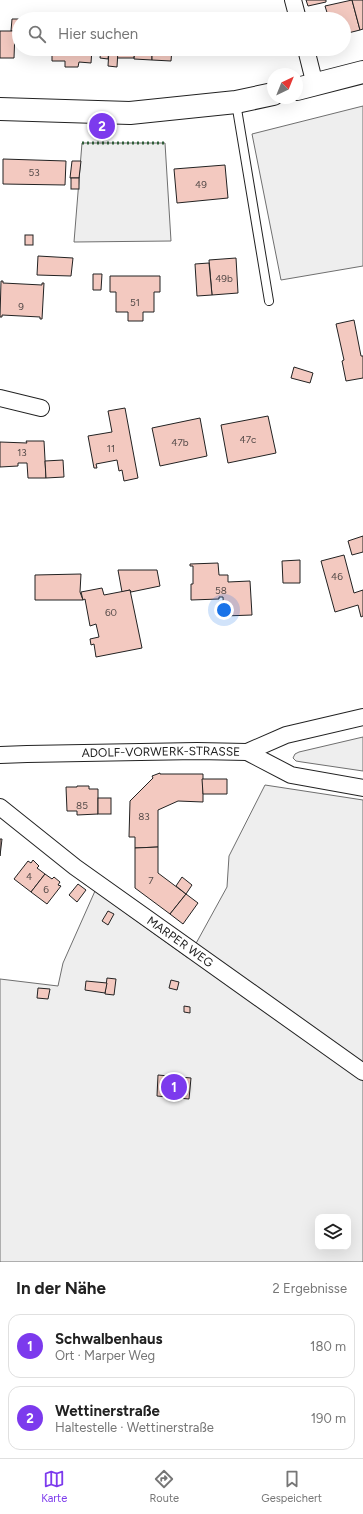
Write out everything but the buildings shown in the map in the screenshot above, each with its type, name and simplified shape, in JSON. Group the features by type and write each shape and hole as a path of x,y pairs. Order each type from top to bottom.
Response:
{"street":[{"path":"293,0 296,12"},
{"path":"306,56 306,87 363,72"},
{"path":"0,109 130,113 236,102 267,95"},
{"path":"0,398 41,408"},
{"path":"247,752 286,735 363,717"},
{"name":"ADOLF-VORWERK-STRASSE","path":"0,755 196,751 247,752 291,775 363,788"},
{"name":"MARPER WEG","path":"0,807 81,871 363,1072"}],"lane":[{"path":"236,102 269,301"}],"shaded area":[{"path":"363,106 363,266 281,280 252,134"},
{"path":"82,143 165,143 171,241 74,242"},
{"path":"363,737 363,771 296,761 293,758 295,754 299,752"},
{"path":"265,785 363,800 363,1262 0,1262 0,979 58,986 63,963 95,891 188,958 227,887 229,856"}],"hedge":[{"path":"82,143 165,143"}],"place":[{"name":"Wettinerstraße","path":"102,126"},
{"name":"Schwalbenhaus","path":"174,1087"}]}
